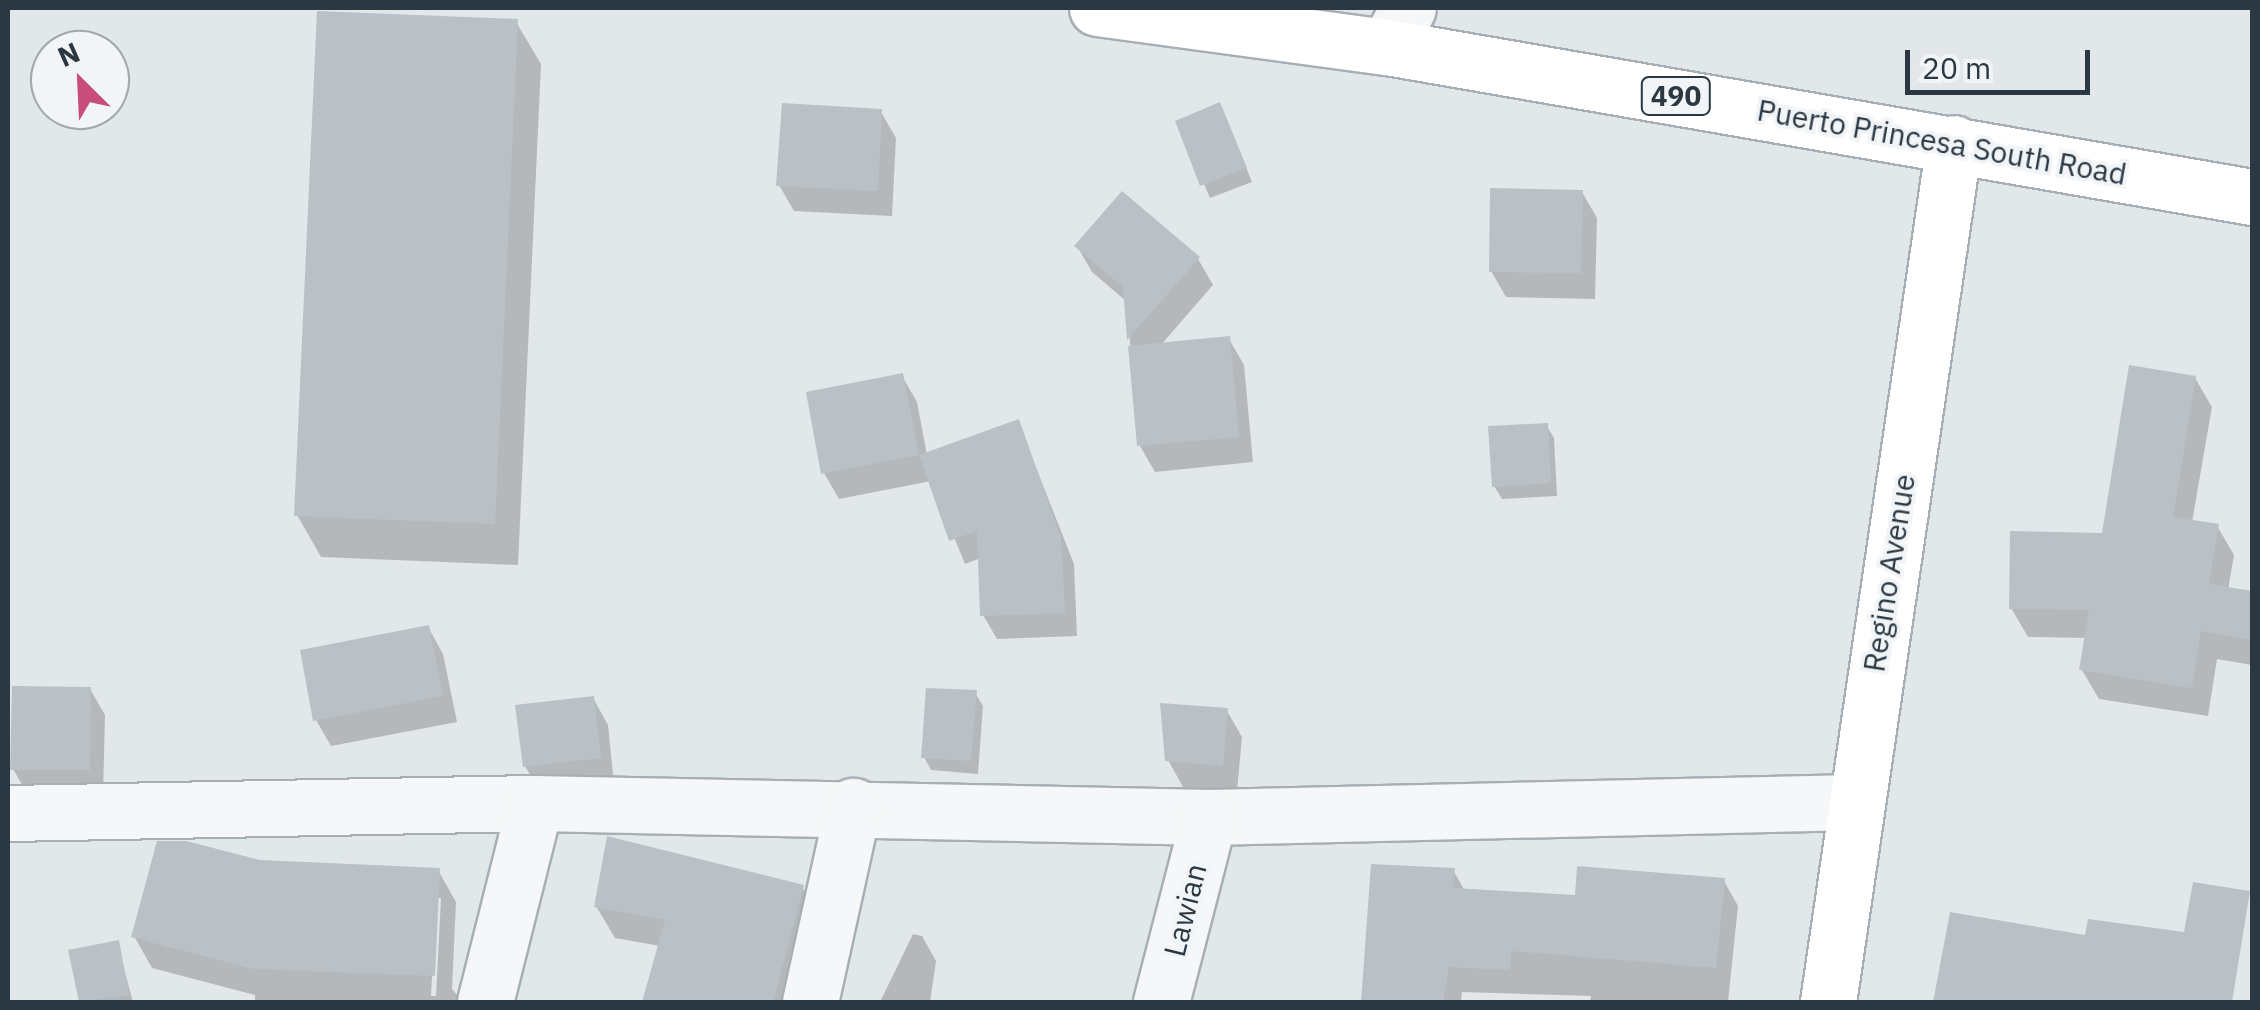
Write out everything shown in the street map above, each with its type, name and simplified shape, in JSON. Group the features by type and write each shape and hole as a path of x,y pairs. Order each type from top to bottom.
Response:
{"main road":[{"name":"Puerto Princesa South Road","path":"1096,8 1398,27 1954,143 2252,198"},
{"name":"Regino Avenue","path":"1828,1002 1854,802 1954,143"}],"street":[{"path":"8,813 535,803 852,806 1209,817 1854,802"},
{"path":"485,1002 535,803"},
{"path":"810,1002 852,806"},
{"name":"Lawian","path":"1161,1002 1209,817"}],"building":[{"path":"317,11 518,19 495,524 294,516"},
{"path":"1220,102 1247,168 1200,186 1175,121"},
{"path":"782,103 882,109 878,191 776,186"},
{"path":"1490,188 1583,190 1581,273 1489,272"},
{"path":"1122,191 1200,257 1127,340 1123,287 1074,246"},
{"path":"1230,336 1239,437 1137,446 1128,346"},
{"path":"2129,365 2196,376 2173,517 2219,524 2209,584 2252,591 2252,640 2201,631 2192,688 2079,670 2089,610 2009,609 2010,531 2102,533"},
{"path":"903,373 919,455 821,474 806,392"},
{"path":"1019,419 1061,538 1065,613 980,616 977,531 949,541 919,455"},
{"path":"1548,423 1551,483 1492,487 1488,426"},
{"path":"429,625 443,696 313,721 300,650"},
{"path":"12,686 91,687 90,770 10,770"},
{"path":"926,688 977,690 971,761 921,758"},
{"path":"594,696 601,758 523,767 515,705"},
{"path":"1160,703 1228,708 1223,766 1165,761"},
{"path":"607,836 804,885 773,1002 642,1002 665,920 594,907"},
{"path":"157,841 186,841 260,860 440,868 435,976 253,969 131,937"},
{"path":"1371,864 1455,868 1453,888 1575,895 1577,866 1725,878 1716,968 1511,951 1510,970 1449,967 1443,1002 1361,1002"},
{"path":"2193,882 2250,891 2232,1002 1933,1002 1950,912 2085,935 2088,919 2184,932"},
{"path":"119,940 129,995 79,1002 68,950"}]}
